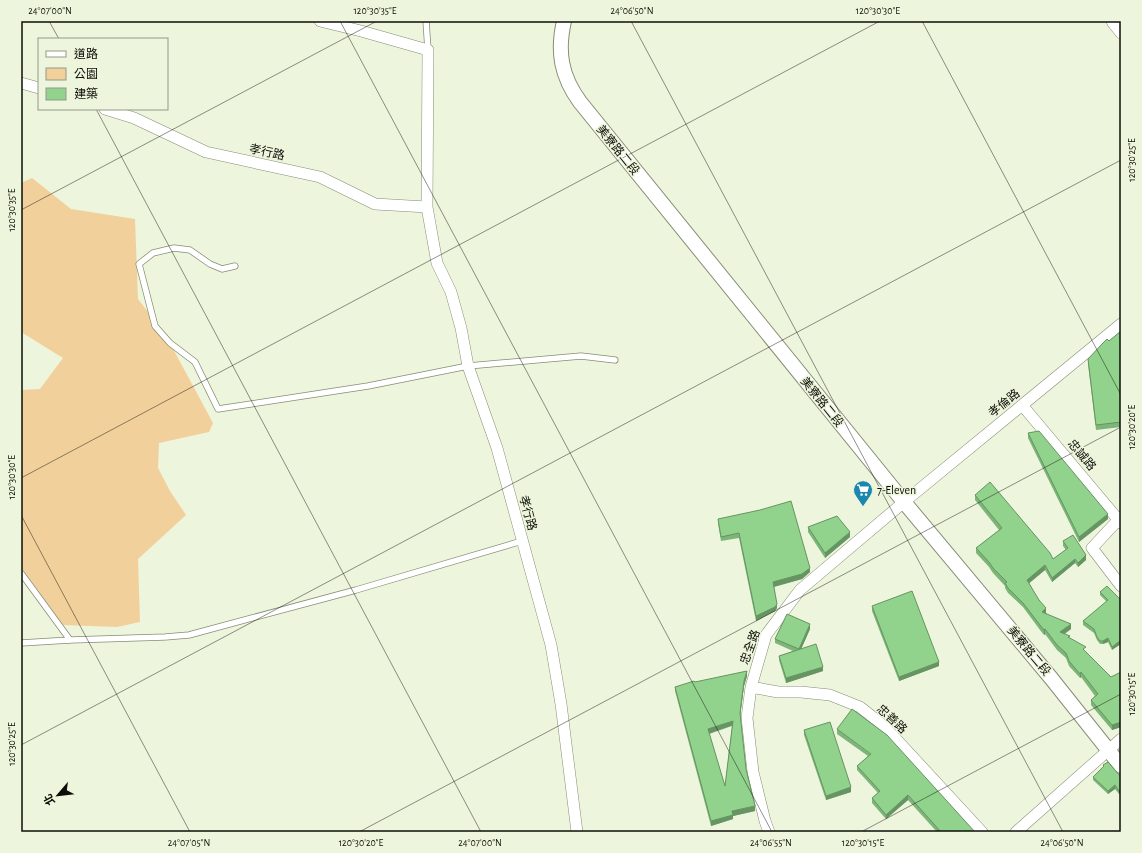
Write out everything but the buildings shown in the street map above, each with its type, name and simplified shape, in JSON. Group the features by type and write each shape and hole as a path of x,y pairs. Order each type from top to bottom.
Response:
{"street":[{"path":"320,21 428,50"},
{"name":"美寮路二段","path":"564,21 560,51 562,62 568,83 580,102 904,502 1051,678 1121,766"},
{"path":"1112,21 1121,33"},
{"name":"孝行路","path":"428,50 427,207 437,263 451,292 461,328 468,366 497,448 551,645 561,704 577,832"},
{"path":"21,83 38,88"},
{"name":"孝行路","path":"108,110 134,118 206,152 320,177 375,204 427,207"},
{"name":"孝倫路","path":"904,502 1121,324"},
{"name":"忠誠路","path":"1022,405 1120,520"},
{"name":"忠全路","path":"769,832 753,772 747,718 751,687 766,635 800,590 904,502"},
{"path":"1120,520 1092,548 1121,586"},
{"name":"忠善路","path":"751,687 778,692 801,692 830,695 860,708 884,726 982,832"},
{"path":"1016,832 1121,739"}],"lane":[{"path":"426,21 428,50"},
{"path":"235,266 222,269 210,264 190,250 174,248 153,252 139,264 155,326 170,343 195,362 218,409 368,386 468,366 581,356 615,360"},
{"path":"21,643 189,635 356,590 522,541"},
{"path":"21,573 70,640"}],"green space":[{"path":"32,178 71,209 135,219 138,299 165,334 213,423 209,432 159,443 158,468 170,491 186,515 138,559 140,622 117,627 63,625 21,567 21,390 40,389 63,358 21,332 21,183"}],"place":[{"name":"7-Eleven","path":"863,507"}]}
